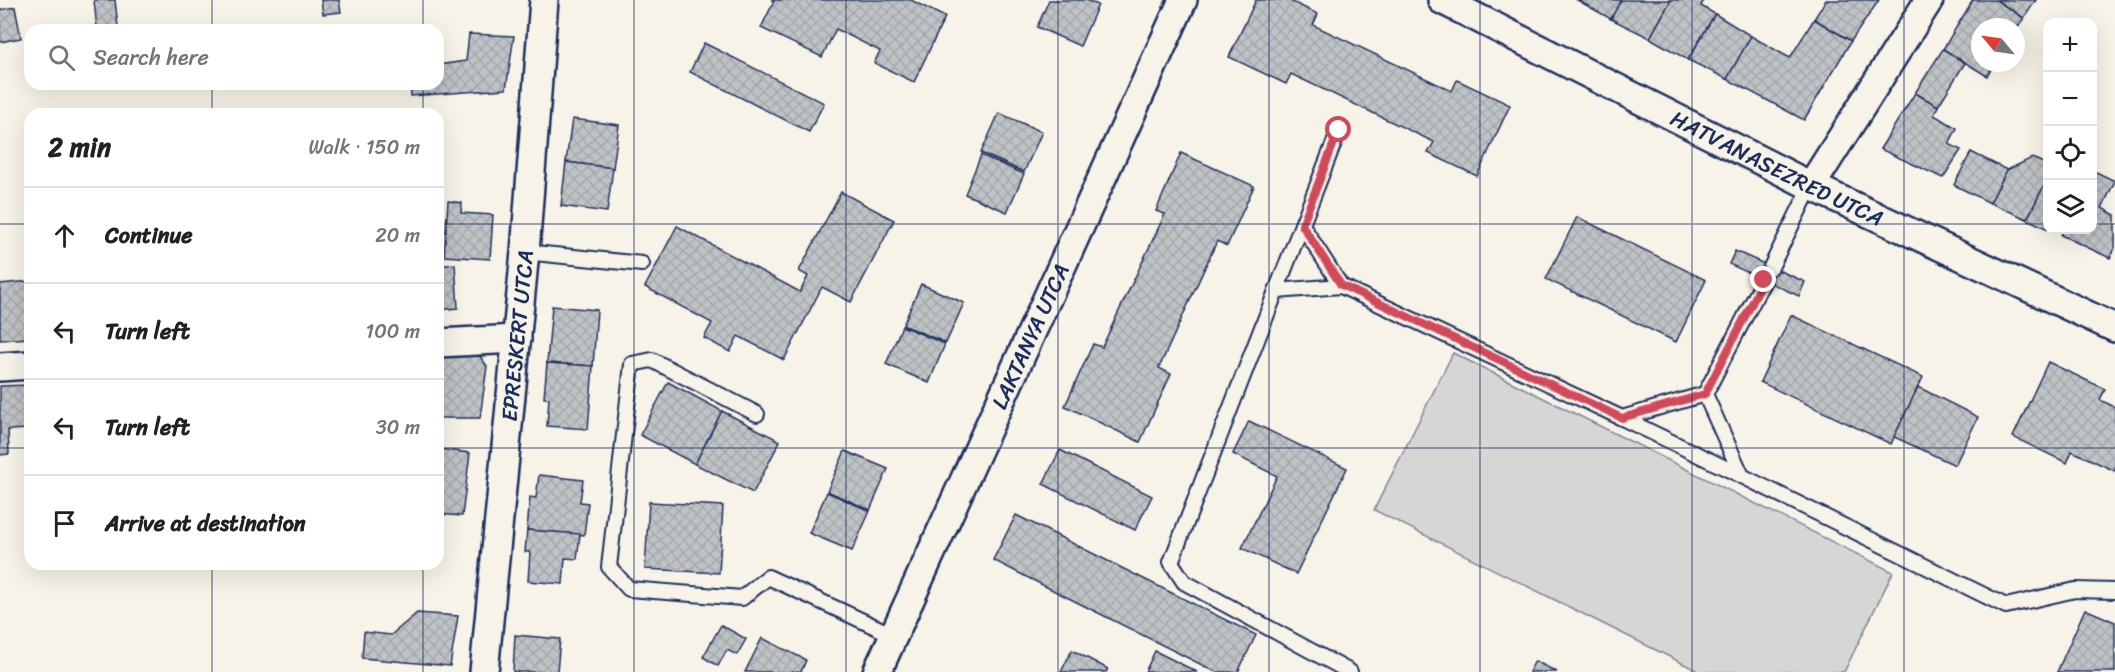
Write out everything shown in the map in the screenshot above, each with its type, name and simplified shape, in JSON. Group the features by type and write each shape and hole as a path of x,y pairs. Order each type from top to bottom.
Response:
{"street":[{"name":"EPRESKERT UTCA","path":"484,672 525,252 544,0"},
{"name":"LAKTANYA UTCA","path":"877,672 1183,0"},
{"name":"HATVANASEZRED UTCA","path":"1442,0 1811,186 2115,328"},
{"path":"1811,186 1929,0"},
{"path":"444,343 517,339"},
{"path":"0,367 24,365"}],"lane":[{"path":"1339,130 1171,562 1184,582 1350,672"},
{"path":"1771,267 1811,186"},
{"path":"1302,225 1341,285"},
{"path":"525,252 642,264"},
{"path":"1622,418 1705,394 1764,280"},
{"path":"1276,291 1341,285 1622,418 2006,606 2075,590 2115,591"},
{"path":"757,414 652,360 632,364 609,567 629,589 742,598 768,577 893,635"},
{"path":"1705,394 1742,476"}],"shaded area":[{"path":"1453,353 1893,572 1844,672 1700,672 1374,510"}],"building":[{"path":"94,0 115,0 118,24 96,24"},
{"path":"321,0 339,0 341,12 323,14"},
{"path":"771,0 911,0 945,17 914,82 874,63 880,51 836,29 822,57 761,28 774,1"},
{"path":"1049,0 1086,0 1098,5 1080,46 1037,27"},
{"path":"1256,0 1288,0 1318,14 1313,25 1452,91 1457,80 1510,105 1477,176 1428,153 1434,142 1291,74 1286,84 1229,57"},
{"path":"1577,0 1621,0 1611,19"},
{"path":"1621,0 1671,0 1650,38 1611,19"},
{"path":"1671,0 1704,0 1701,6 1715,14 1688,60 1650,38"},
{"path":"1826,0 1879,0 1851,41 1814,19"},
{"path":"1973,0 1996,0 2024,18 1971,18 1971,66 1943,49"},
{"path":"1996,0 2036,0 2024,18"},
{"path":"15,7 21,38 0,42 0,10"},
{"path":"1715,14 1751,36 1727,79 1688,60"},
{"path":"1814,19 1851,41 1804,120 1727,79 1751,36 1790,58"},
{"path":"469,34 514,36 506,89 411,96 410,90 444,90 444,64 466,61"},
{"path":"704,43 824,103 809,132 690,72"},
{"path":"1943,49 1965,63 1938,106 1915,93"},
{"path":"1915,93 1938,106 1934,115 1957,128 1949,144 1961,150 1943,178 1880,149"},
{"path":"999,113 1042,132 1024,172 981,153"},
{"path":"572,119 619,125 613,168 566,162"},
{"path":"1971,152 2007,170 1990,203 1954,185"},
{"path":"1181,153 1254,186 1227,246 1217,241 1159,368 1171,374 1140,442 1065,406 1093,344 1102,347 1165,214 1156,211"},
{"path":"981,155 1024,174 1007,212 965,194"},
{"path":"2032,158 2043,163 2043,188 2027,219 1990,203 2007,170"},
{"path":"566,162 613,168 607,212 561,206"},
{"path":"2097,172 2115,181 2102,208 2115,215 2115,248 2110,258 2061,235 2097,234"},
{"path":"2043,188 2043,227 2027,219"},
{"path":"841,192 894,220 851,302 822,287 784,360 738,336 730,352 704,338 712,323 645,287 677,226 800,292 808,276 799,271"},
{"path":"448,201 462,203 461,213 493,215 490,259 444,256"},
{"path":"1577,217 1706,280 1676,342 1546,279"},
{"path":"1735,251 1805,282 1799,296 1729,264"},
{"path":"455,264 458,308 444,309 444,265"},
{"path":"24,282 24,338 0,340 0,284"},
{"path":"921,284 964,303 946,343 903,325"},
{"path":"552,306 597,310 593,366 547,363"},
{"path":"1791,315 1923,377 1891,444 1760,382"},
{"path":"902,326 945,344 929,383 886,364"},
{"path":"474,348 487,366 480,418 444,418 444,352"},
{"path":"2048,362 2105,389 2100,400 2115,407 2115,471 2072,451 2067,463 2013,437"},
{"path":"547,363 593,366 588,429 547,426 549,398 544,398"},
{"path":"668,382 722,411 695,464 640,435"},
{"path":"24,385 24,429 8,430 9,454 0,455 0,386"},
{"path":"1918,387 1978,417 1955,465 1894,437"},
{"path":"722,411 780,441 753,493 695,464"},
{"path":"1249,421 1347,468 1296,574 1242,548 1277,476 1233,454"},
{"path":"444,450 470,453 462,516 444,514"},
{"path":"1060,450 1152,496 1135,530 1043,484"},
{"path":"845,451 888,469 870,510 827,491"},
{"path":"539,475 583,480 580,502 588,503 584,535 527,530 530,497 536,498"},
{"path":"827,492 870,511 852,551 809,533"},
{"path":"649,502 723,506 719,573 645,569"},
{"path":"1016,515 1256,635 1238,672 1216,672 993,560"},
{"path":"527,530 580,534 577,559 565,558 563,584 528,581 530,552 525,552"},
{"path":"2085,609 2115,622 2115,672 2057,672"},
{"path":"417,613 458,616 450,666 362,658 364,632 391,635"},
{"path":"721,625 746,639 737,655 727,650 718,666 703,657"},
{"path":"515,635 560,639 557,672 513,672"},
{"path":"762,638 806,660 801,672 745,672"},
{"path":"1072,650 1108,669 1106,672 1061,672"},
{"path":"1155,651 1197,672 1145,672"},
{"path":"1535,661 1557,672 1529,672"}],"route":[{"path":"1339,130 1302,225 1341,285 1622,418 1705,394 1764,280"}]}
